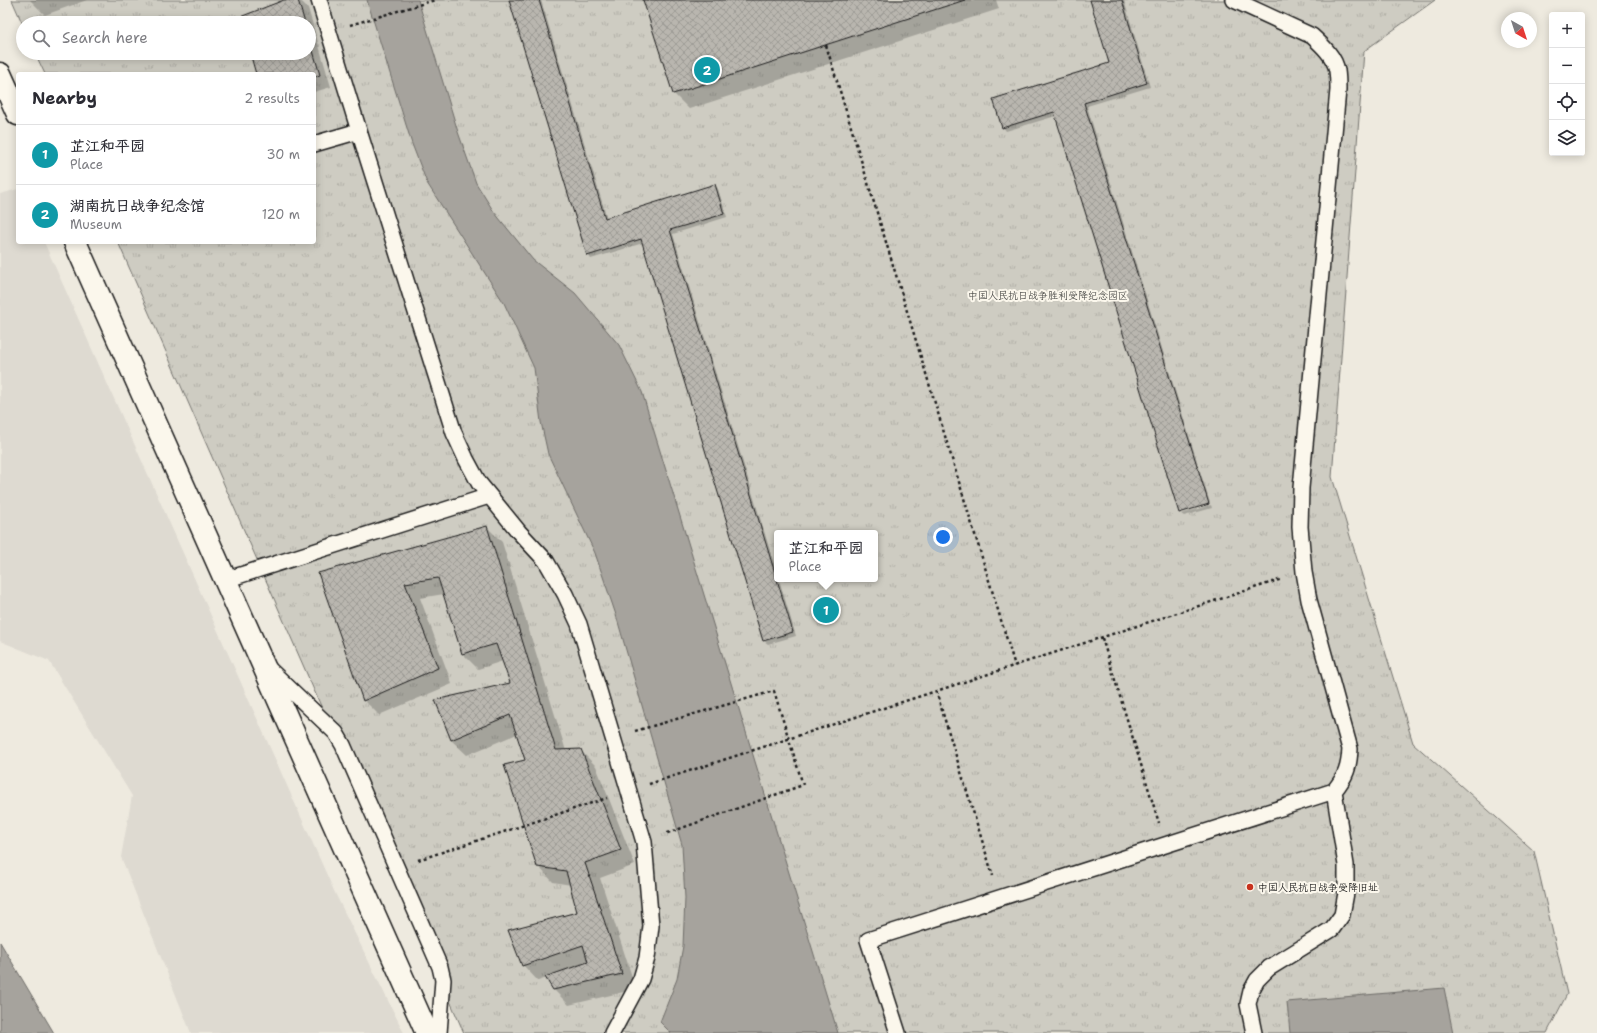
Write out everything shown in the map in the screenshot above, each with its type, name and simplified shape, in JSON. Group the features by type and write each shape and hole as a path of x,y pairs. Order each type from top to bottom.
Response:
{"highway":[{"path":"0,74 16,110"},
{"path":"76,244 427,1033"}],"lane":[{"path":"319,0 454,433 479,483 519,532 546,561 565,594 579,624 644,842 651,926 648,958 641,979 612,1033"},
{"path":"898,1033 868,940 1334,791 1344,778 1349,766 1350,749 1309,600 1304,572 1300,527 1301,488 1338,90 1337,70 1331,56 1312,36 1234,0"},
{"path":"316,143 359,131"},
{"path":"225,580 489,496"},
{"path":"262,662 336,733 343,745 440,967 443,980 440,1033"},
{"path":"1254,1033 1248,1004 1251,991 1257,980 1269,968 1332,929 1342,915 1346,894 1346,865 1334,791"}],"path":[{"path":"365,21 435,0"},
{"path":"826,45 1015,666"},
{"path":"397,867 654,782 1304,572"},
{"path":"1102,638 1166,844"},
{"path":"648,726 738,702 774,690 803,785 678,830"},
{"path":"936,691 1000,898"}],"shaded area":[{"path":"367,0 418,0 458,132 476,183 494,212 533,260 575,293 619,345 642,392 838,1033 671,1033 660,1022 677,979 683,946 685,898 682,845 616,615 595,553 548,454 541,422 534,368 504,303 427,183 412,144"},
{"path":"16,190 16,244 45,244 335,893 404,1033 191,1033 121,857 132,796 49,661 0,641 0,194"},
{"path":"0,942 54,1033 0,1033"},
{"path":"1444,988 1453,1033 1290,1033 1287,1002"}],"green space":[{"name":"中国人民抗日战争胜利受降纪念园区","path":"12,0 1435,0 1364,51 1332,477 1413,743 1534,851 1567,994 1547,1033 464,1033 119,244 316,244 316,72 44,72 38,60 316,60 316,16 19,16"}],"building":[{"path":"284,0 298,0 303,16 243,16"},
{"path":"509,0 539,0 605,218 715,184 724,214 670,230 774,570 774,582 778,582 793,632 763,641 641,239 587,256"},
{"path":"643,0 965,0 673,94"},
{"path":"1090,0 1122,0 1147,83 1084,103 1209,504 1179,513 1054,112 1002,128 993,99 1109,63"},
{"path":"252,60 316,60 320,75 316,76 316,72 255,72"},
{"path":"487,526 556,750 581,749 621,850 585,863 622,974 553,990 545,977 588,962 583,945 522,966 508,930 577,912 566,871 537,867 504,765 525,760 510,715 451,740 435,700 510,683 496,644 462,654 438,578 405,583 438,668 363,701 318,573"}],"place":[{"name":"湖南抗日战争纪念馆","path":"707,70"},
{"name":"芷江和平园","path":"826,610"},
{"name":"中国人民抗日战争受降旧址","path":"1250,887"}]}
